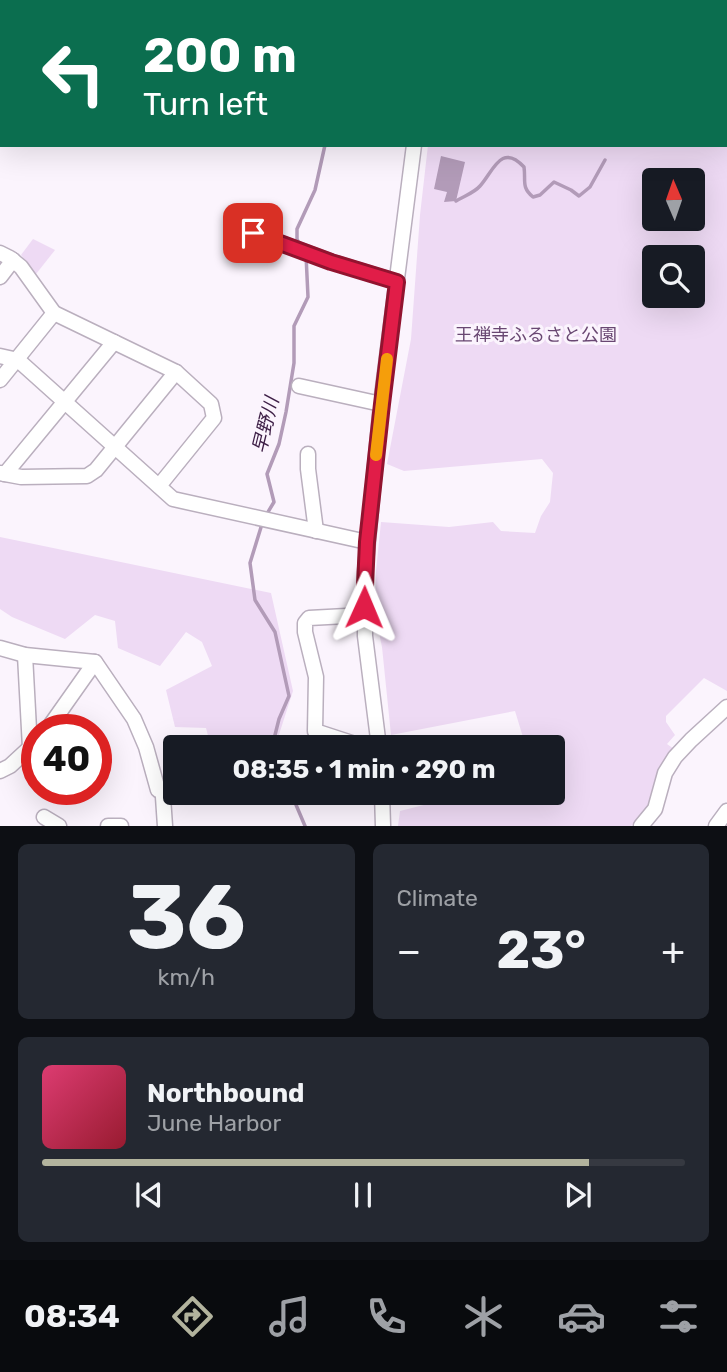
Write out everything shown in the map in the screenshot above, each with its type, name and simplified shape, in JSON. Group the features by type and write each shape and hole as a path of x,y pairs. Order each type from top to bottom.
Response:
{"street":[{"path":"377,735 365,636 367,542 414,147"},
{"path":"253,233 331,262 397,282"},
{"path":"0,277 6,257 21,267 54,313 176,372 211,404 214,418 159,486"},
{"path":"0,380 54,313"},
{"path":"2,474 114,342"},
{"path":"0,356 18,360 173,499 367,542"},
{"path":"2,474 21,477 88,476 96,470 176,372"},
{"path":"299,386 382,404"},
{"path":"308,454 316,531"},
{"path":"327,735 315,731 316,677 305,623 309,618 365,615"},
{"path":"0,648 25,655 95,662 134,719 146,747 160,794 165,826"},
{"path":"25,655 30,714"},
{"path":"58,714 95,662"},
{"path":"641,826 655,809 665,774 676,757 727,707"},
{"path":"0,771 21,756"},
{"path":"382,805 383,826"},
{"path":"716,826 727,811"},
{"path":"44,817 59,826"},
{"path":"108,826 121,826"}],"green space":[{"name":"王禅寺ふるさと公園","path":"428,147 727,147 727,691 704,678 666,716 666,722 675,735 667,744 674,749 668,754 655,799 645,816 631,826 398,826 400,811 424,805 565,805 565,735 522,735 515,711 391,735 382,647 375,614 381,522 449,527 493,522 501,531 535,533 550,502 553,473 542,459 404,471 387,464 411,339"},
{"path":"33,239 55,250 36,274 21,255"},
{"path":"0,537 271,593 293,691 279,735 208,735 206,728 175,727 166,690 212,666 202,642 186,632 160,666 118,648 115,621 95,615 65,639 12,617 0,609"}],"shaded area":[{"path":"441,156 465,162 456,201 444,202 447,192 434,189"}],"waterway":[{"name":"早野川","path":"300,246 297,229 315,190 325,147"},
{"path":"456,201 478,188 503,158 509,157 524,167 525,187 533,197 540,195 554,182 579,196 590,187 605,160"},
{"name":"早野川","path":"265,517 274,502 267,474 279,444 286,412 294,363 294,326 308,297 306,255"},
{"name":"早野川","path":"262,524 250,563 255,600 275,632 289,696 275,735"},
{"name":"早野川","path":"296,805 305,826"}],"slow traffic":[{"path":"376,455 387,359"}],"route":[{"path":"253,233 331,262 397,282 367,542 364,607"}]}
